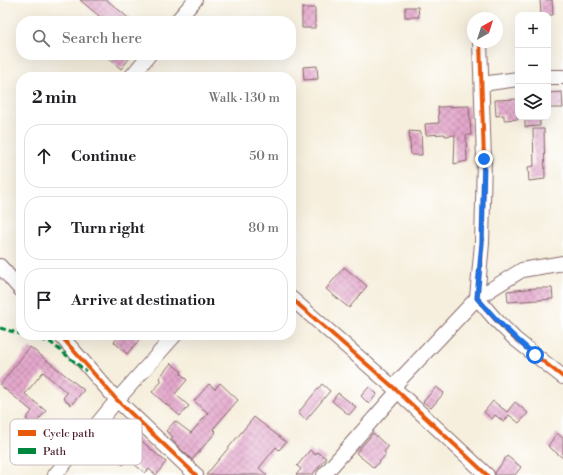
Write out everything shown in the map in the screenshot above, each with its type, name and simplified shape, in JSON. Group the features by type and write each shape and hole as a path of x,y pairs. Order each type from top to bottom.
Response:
{"street":[{"path":"181,16 195,0"},
{"path":"480,48 484,159 482,243 477,298 515,339 563,376"},
{"path":"135,72 145,60"},
{"path":"551,78 563,77"},
{"path":"482,84 515,79"},
{"path":"324,475 395,389 477,298 522,270 563,263"},
{"path":"0,266 16,284"},
{"path":"296,302 395,389 487,475"},
{"path":"64,340 117,400 137,419"},
{"path":"101,419 171,340"},
{"path":"142,424 196,475"},
{"path":"55,475 63,465"}],"building":[{"path":"80,0 107,0 126,16 99,16"},
{"path":"540,0 552,0 553,15 551,15 551,12 541,12"},
{"path":"405,7 418,7 419,17 405,17"},
{"path":"302,8 315,8 315,28 302,28"},
{"path":"111,60 128,60 121,69"},
{"path":"317,66 318,79 304,80 303,67"},
{"path":"562,92 563,108 551,108 551,93"},
{"path":"515,99 515,119 504,120 504,115 496,116 495,100"},
{"path":"469,106 471,135 466,135 467,161 454,164 455,135 426,135 425,124 439,123 438,107"},
{"path":"525,120 540,120 540,126 525,127"},
{"path":"533,129 544,129 545,179 529,181 528,167 534,166"},
{"path":"409,131 421,132 422,155 411,155"},
{"path":"344,267 367,286 349,308 326,289"},
{"path":"552,288 553,299 508,302 507,291"},
{"path":"116,340 139,340 127,354 114,342"},
{"path":"30,347 84,390 71,405 63,398 67,393 43,372 25,394 46,411 39,419 26,419 32,411 0,385"},
{"path":"171,363 182,372 181,374 187,380 175,394 189,406 180,416 152,392 162,381 159,378"},
{"path":"220,383 238,400 213,429 216,432 192,460 171,439 173,437 166,431 175,421 191,433 208,413 194,401 209,384 215,389"},
{"path":"322,384 330,391 306,420 298,413"},
{"path":"369,387 377,394 369,404 361,396"},
{"path":"436,387 444,393 431,408 423,402"},
{"path":"338,393 356,407 349,415 332,401"},
{"path":"493,401 507,412 515,402 528,413 519,423 509,415 504,422 495,415 492,419 484,412"},
{"path":"254,417 286,442 279,450 276,447 259,468 267,475 206,475"},
{"path":"373,433 388,447 384,452 386,454 374,468 356,453"},
{"path":"557,433 563,438 563,458 548,446"},
{"path":"142,442 166,462 156,475 149,469 145,473 135,465 142,465"},
{"path":"310,450 315,455 317,452 326,458 312,475 296,475 301,469 297,466"},
{"path":"507,456 521,467 515,475 495,475 495,473"}],"marked path":[{"path":"0,328 16,333"},
{"path":"42,340 50,342 86,371"}],"cycle path":[{"path":"480,48 484,159 482,243 477,298 515,339 563,377"},
{"path":"296,302 393,387 487,475"},
{"path":"64,340 117,400 137,419"},
{"path":"142,424 196,475"}],"route":[{"path":"484,159 482,243 477,298 515,339 535,355"}]}
